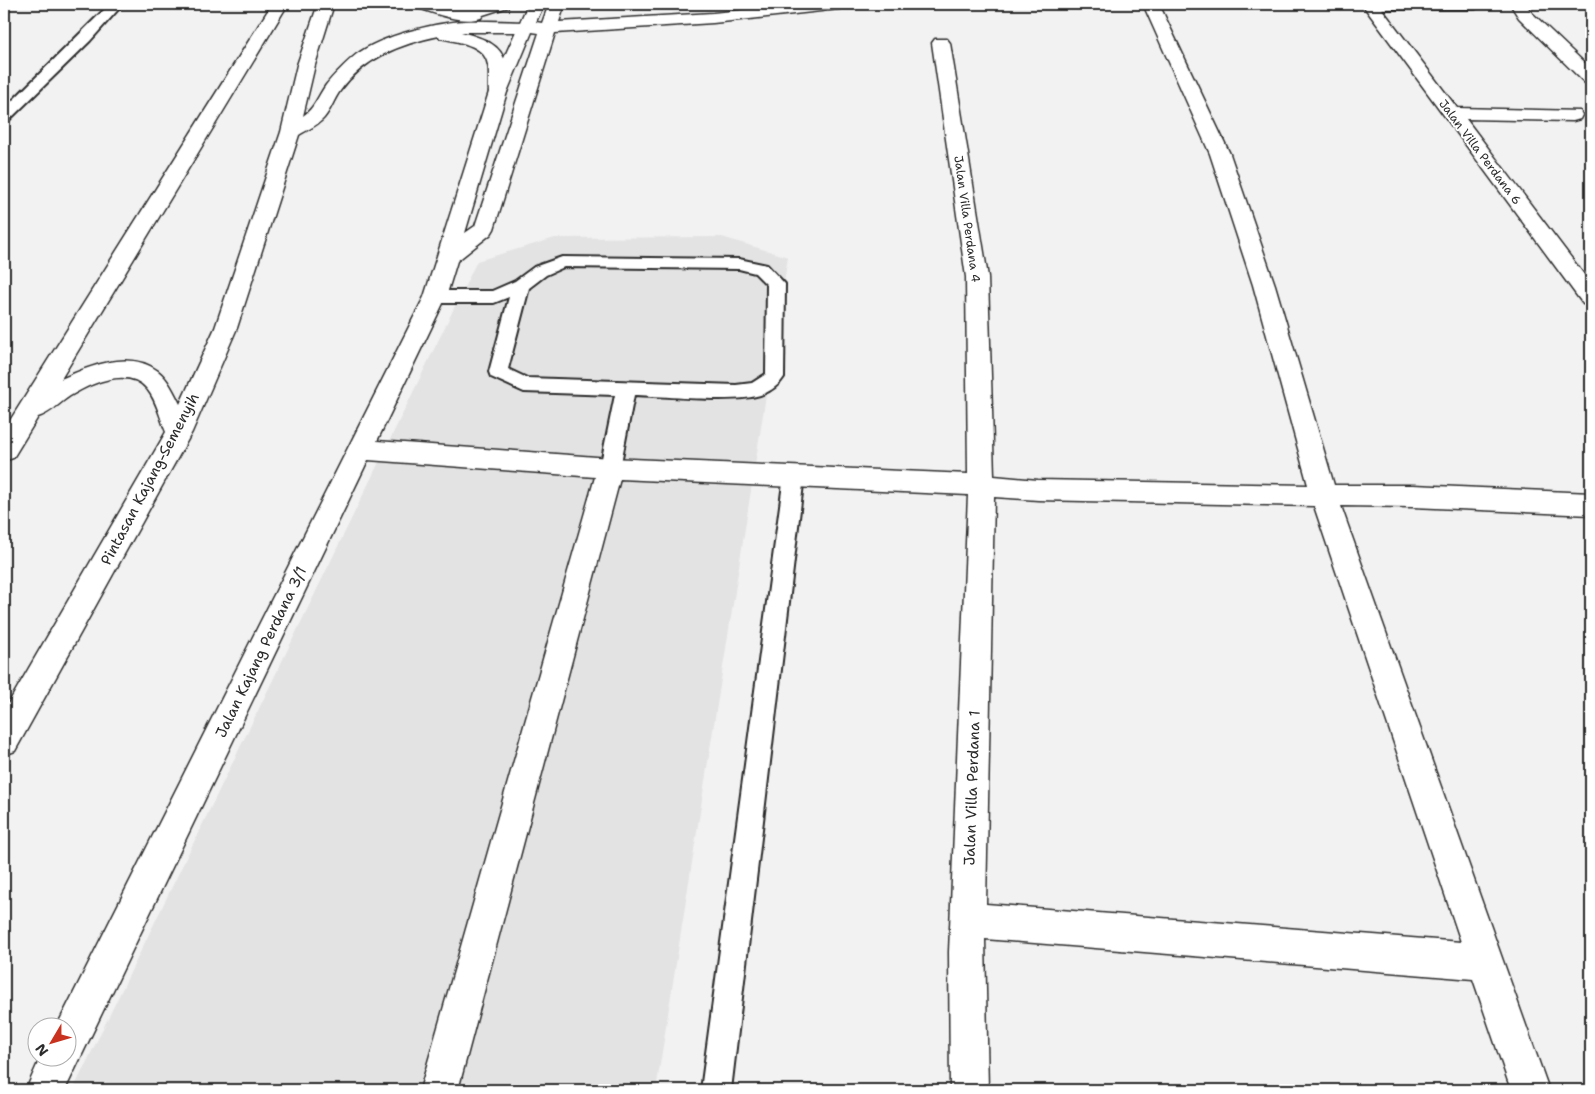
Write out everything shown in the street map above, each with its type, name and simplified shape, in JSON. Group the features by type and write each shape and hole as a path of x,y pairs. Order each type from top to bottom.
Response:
{"main road":[{"path":"4,451 280,4"},
{"name":"Pintasan Kajang-Semenyih","path":"4,740 179,432 226,328 290,132 315,34 326,4"},
{"path":"421,4 454,13 552,17 584,24 713,18 839,4"},
{"path":"454,13 483,10 502,4"},
{"path":"657,6 695,4"},
{"path":"1151,4 1220,154 1264,285 1324,495 1530,1090"},
{"path":"1370,4 1475,4"},
{"name":"Jalan Villa Perdana 6","path":"1370,4 1591,299"},
{"path":"1518,4 1525,15 1591,79"},
{"path":"290,132 317,115 333,88 360,60 394,42 427,32 454,27 531,17"},
{"path":"498,92 531,17"},
{"path":"449,256 484,229 552,17"},
{"path":"427,32 460,36 484,46 497,62 498,92"},
{"name":"Jalan Villa Perdana 4","path":"941,43 977,277 981,486"},
{"name":"Jalan Kajang Perdana 3/1","path":"78,1025 435,297 498,92"},
{"path":"1451,113 1573,115"},
{"path":"26,416 61,389 86,378 112,370 134,370 149,376 160,388 179,432"},
{"path":"359,450 610,468 919,481 1038,490 1413,496 1591,504"},
{"path":"439,1090 610,468"},
{"name":"Jalan Villa Perdana 1","path":"969,1090 967,952 981,486"},
{"path":"968,920 1485,962"},
{"path":"45,1090 57,1066"}],"lane":[{"path":"4,117 117,4"},
{"path":"435,297 494,297 521,286 540,271 562,262 739,264 762,269 776,284 775,377 757,389 736,392 524,385 498,372 521,286"},
{"path":"610,468 626,389"},
{"path":"716,1090 794,476"}],"shaded area":[{"path":"722,237 788,257 656,1090 73,1090 477,261 555,238"}]}
